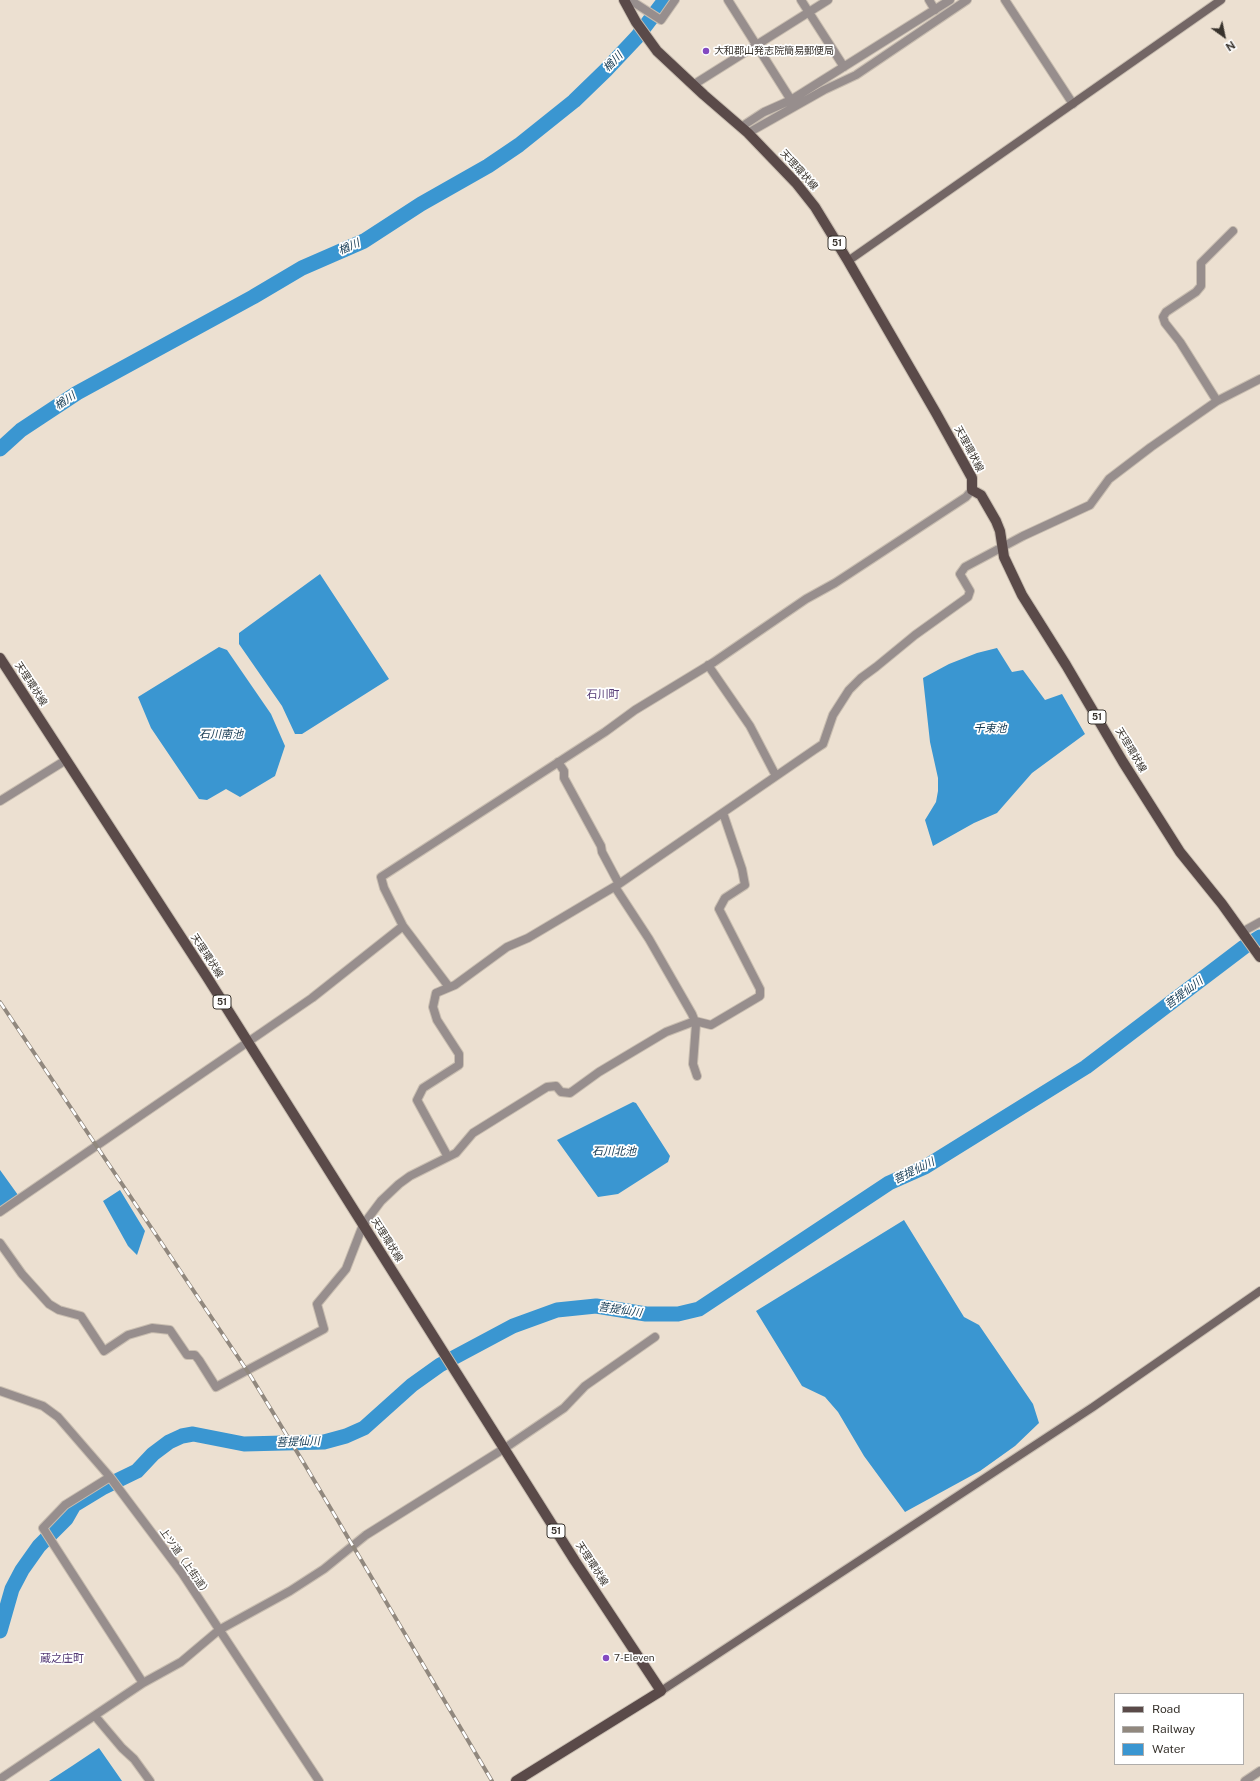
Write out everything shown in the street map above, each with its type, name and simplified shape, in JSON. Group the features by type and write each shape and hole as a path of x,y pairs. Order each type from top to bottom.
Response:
{"main road":[{"name":"天理環状線","path":"624,0 636,22 657,51 744,130 796,183 815,207 848,261 972,478 972,490 981,495 996,521 1004,557 1022,595 1066,665 1123,762 1180,852 1222,904 1259,956"},
{"name":"天理環状線","path":"0,658 247,1042 575,1561 661,1691"},
{"path":"516,1781 661,1691"}],"street":[{"path":"630,0 661,20 675,0"},
{"path":"728,0 791,100"},
{"path":"801,0 844,67"},
{"path":"693,85 828,0"},
{"path":"929,0 935,10"},
{"path":"744,130 764,112 791,100 950,0"},
{"path":"744,130 856,75 967,0"},
{"path":"1005,0 1072,104"},
{"path":"848,261 1221,0"},
{"path":"1217,401 1163,318 1166,312 1196,292 1201,286 1201,263 1233,231"},
{"path":"448,1157 417,1100 423,1088 459,1065 459,1054 437,1020 433,1007 436,993 455,985 507,947 528,938 617,886 823,744 833,715 849,690 861,678 876,668 915,635 968,597 970,591 960,574 965,567 1090,505 1109,479 1151,447 1217,401 1260,379"},
{"path":"449,987 403,926 384,888 381,877 606,732 634,710 708,665 806,598 835,584 966,497 972,490"},
{"path":"708,665 750,726 776,776"},
{"path":"0,801 66,760"},
{"path":"558,762 564,771 564,778 601,846 602,852 617,886 695,1021 693,1064 697,1076"},
{"path":"0,1243 22,1274 49,1304 59,1310 82,1316 104,1351 128,1335 152,1328 170,1330 187,1355 195,1356 199,1360 216,1387 324,1329 317,1304 346,1269 363,1225 381,1202 399,1184 410,1176 456,1153 473,1133 547,1087 556,1086 561,1092 570,1094 639,1047 666,1032 695,1021 711,1025 760,996 760,989 720,909 725,898 745,885 742,869 723,813"},
{"path":"1243,933 1260,922"},
{"path":"0,1212 312,998 403,926"},
{"path":"661,1691 1092,1407 1260,1291"},
{"path":"0,1779 143,1683 181,1662 220,1630 290,1591 324,1569 366,1535 505,1448 564,1408 585,1386 655,1337"},
{"name":"上ツ道（上街道）","path":"0,1390 43,1406 58,1417 110,1476 182,1573 319,1781"},
{"path":"110,1476 65,1505 43,1528 143,1683"},
{"path":"95,1716 122,1748 134,1759 150,1781"},
{"path":"1245,1781 1260,1770"}],"water":[{"path":"320,574 389,679 302,734 295,734 282,706 239,644 239,633"},
{"name":"石川南池","path":"219,647 227,650 271,714 285,746 275,776 240,797 226,789 207,800 199,799 151,728 138,697"},
{"name":"千束池","path":"997,648 1012,672 1023,670 1045,700 1062,694 1085,734 1032,773 997,813 974,823 933,846 925,820 936,802 938,778 930,742 923,678 949,664 977,653"},
{"name":"石川北池","path":"633,1102 636,1103 670,1156 668,1162 618,1194 598,1197 557,1140"},
{"path":"0,1170 18,1195 0,1207"},
{"path":"120,1190 145,1231 137,1255 128,1246 103,1201"},
{"path":"904,1220 964,1317 979,1325 1033,1404 1039,1423 1015,1446 980,1471 905,1512 864,1456 838,1412 825,1397 802,1386 756,1311"},
{"path":"99,1748 122,1781 49,1781 72,1766"}],"waterway":[{"name":"楢川","path":"0,449 21,430 77,393 253,297 302,268 364,241 421,204 488,166 519,145 574,101 637,37 665,0"},
{"name":"菩提仙川","path":"0,1631 12,1589 22,1570 39,1546 66,1519 74,1505 102,1488 137,1471 153,1454 169,1442 182,1436 193,1434 244,1444 324,1442 346,1436 364,1428 412,1385 440,1365 513,1326 557,1310 596,1306 646,1314 678,1314 699,1309 889,1183 925,1167 1086,1067 1244,947 1260,937"}],"railway":[{"path":"0,1002 250,1375 492,1781"}],"place":[{"name":"大和郡山発志院簡易郵便局","path":"706,51"},
{"name":"7-Eleven","path":"606,1658"}],"district":[{"name":"石川町","path":"603,695"},
{"name":"蔵之庄町","path":"62,1659"}]}
